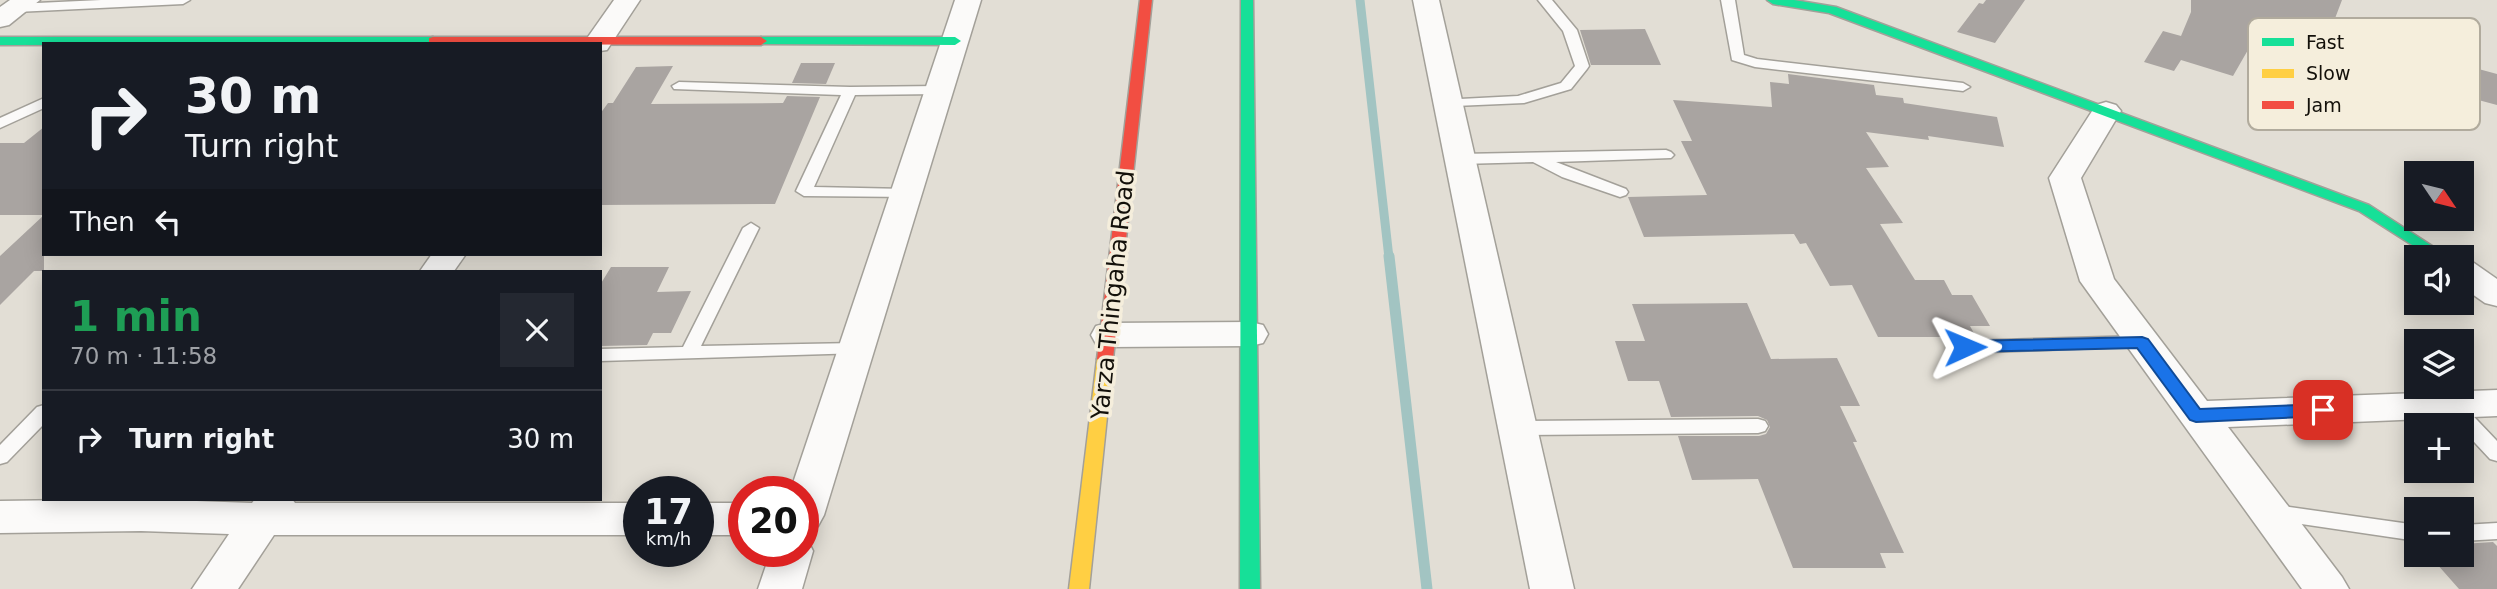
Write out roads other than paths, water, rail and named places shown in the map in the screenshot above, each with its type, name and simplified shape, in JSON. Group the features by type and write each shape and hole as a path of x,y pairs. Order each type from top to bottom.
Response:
{"street":[{"path":"598,42 627,0"},
{"path":"815,476 968,0"},
{"name":"Yarza Thingaha Road","path":"1079,589 1146,0"},
{"path":"1247,0 1250,589"},
{"path":"1773,0 1832,10 2364,208 2422,245"},
{"path":"1436,1 1460,159 1552,589"},
{"path":"0,41 954,41"},
{"path":"2106,111 2065,178 2097,281 2327,589"},
{"path":"2474,279 2497,295"},
{"path":"1109,335 1250,334"},
{"path":"2196,415 2497,403"},
{"path":"0,517 147,507 623,519"},
{"path":"214,589 270,509"},
{"path":"780,589 787,567"}],"lane":[{"path":"14,9 183,0"},
{"path":"1460,103 1519,100 1566,86 1582,66 1570,30 1545,0"},
{"path":"1728,0 1737,57 1755,63 1963,87"},
{"path":"679,86 850,91 939,90"},
{"path":"850,91 804,191 906,194"},
{"path":"0,124 42,103"},
{"path":"1460,159 1666,155"},
{"path":"1536,158 1568,174 1620,192"},
{"path":"689,353 751,228"},
{"path":"1965,347 2142,342"},
{"path":"602,355 856,349"},
{"path":"2451,405 2497,454"},
{"path":"0,457 42,414"},
{"path":"1517,428 1758,426"},
{"path":"2269,512 2404,531"},
{"path":"2474,532 2497,531"}],"waterway":[{"path":"1360,0 1389,258"},
{"path":"1389,256 1427,589"}]}
